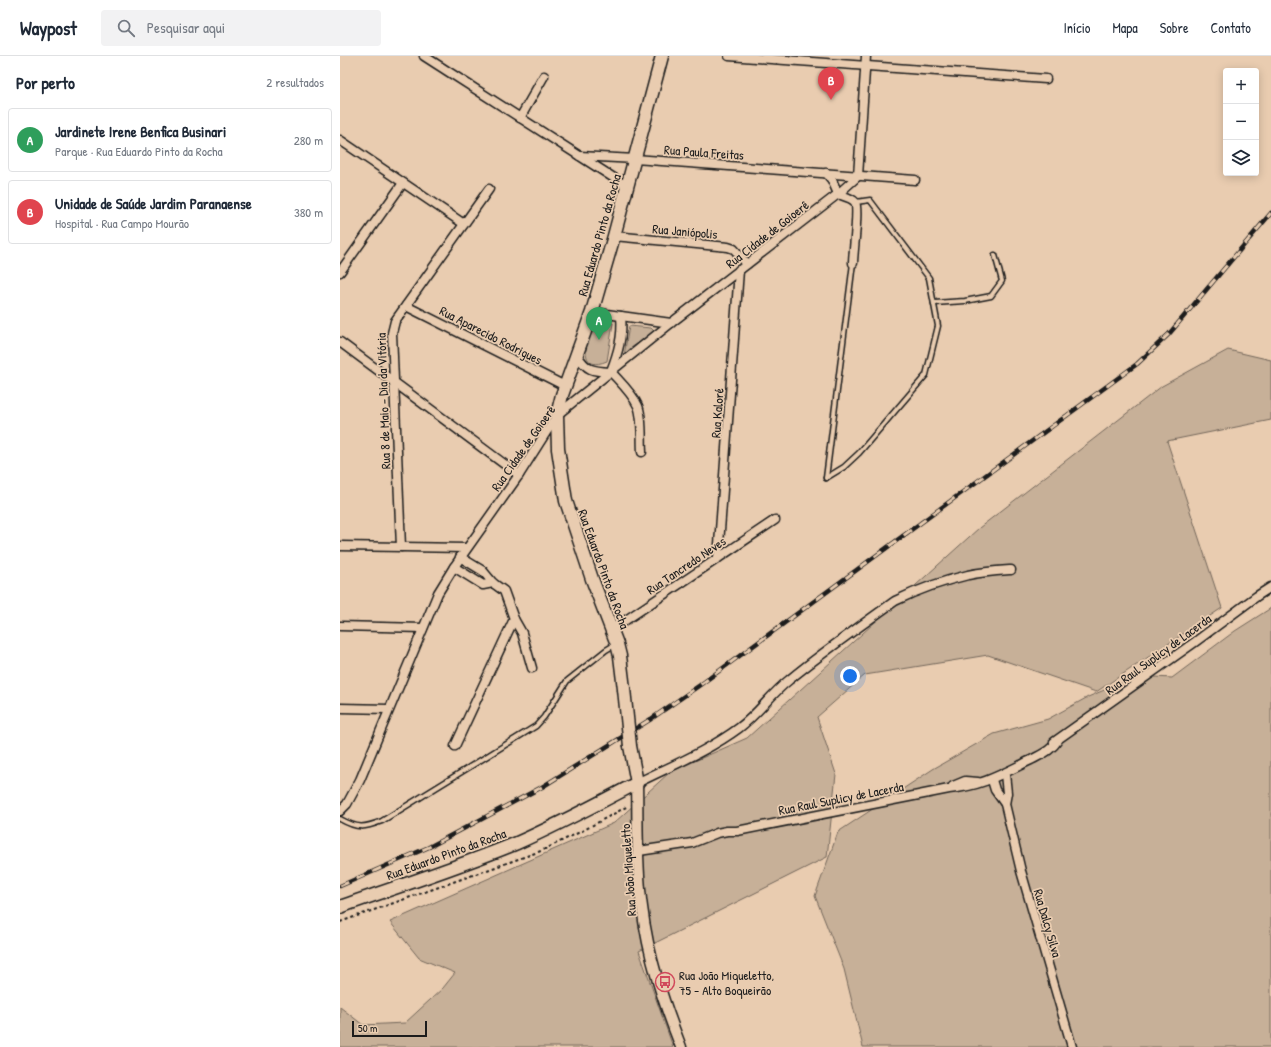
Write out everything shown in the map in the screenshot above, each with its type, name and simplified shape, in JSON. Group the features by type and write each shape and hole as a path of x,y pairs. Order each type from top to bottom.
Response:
{"main road":[{"name":"Rua Eduardo Pinto da Rocha","path":"340,907 464,864 518,842 561,823 637,783 630,746 620,656 592,580 566,501 558,455 557,414 565,386 592,312 628,187 662,56"}],"street":[{"name":"Rua Paula Freitas","path":"424,56 628,187"},
{"path":"729,56 787,58 865,66 1046,79"},
{"path":"858,176 866,56"},
{"path":"520,118 544,76"},
{"path":"340,140 464,224"},
{"name":"Rua Paula Freitas","path":"580,156 915,180"},
{"path":"826,173 832,180 838,194 851,199 855,202 857,208 853,263"},
{"name":"Rua Cidade de Goioerê","path":"340,811 346,804 360,780 438,593 466,548 519,475 557,414 671,323 838,194 858,176"},
{"path":"340,272 403,183"},
{"name":"Rua 8 de Maio - Dia da Vitória","path":"401,547 392,333 393,327 395,321 489,189"},
{"name":"Rua Janiópolis","path":"614,236 728,247 734,249 747,264"},
{"name":"Rua Kaloré","path":"718,558 739,270"},
{"name":"Rua Aparecido Rodrigues","path":"406,306 565,386"},
{"path":"592,312 671,323"},
{"path":"611,372 620,344 621,316"},
{"path":"340,342 519,475"},
{"path":"577,355 582,363 588,368 597,371 611,372 634,400 640,415 642,452"},
{"name":"Rua Tancredo Neves","path":"611,630 775,520"},
{"path":"340,546 466,548"},
{"path":"460,557 483,571 493,583 504,591 514,619 522,633 532,668"},
{"path":"454,567 483,585 493,583"},
{"path":"637,783 720,741 739,728 788,681 895,601 908,594 969,575 1011,570"},
{"name":"Rua Raul Suplicy de Lacerda","path":"639,851 670,846 689,838 727,836 737,831 949,789 965,781 980,782 992,780 1032,759 1044,748 1058,740 1207,634 1256,596 1271,587"},
{"path":"455,746 514,619"},
{"path":"340,626 423,628"},
{"path":"340,708 389,709"},
{"name":"Rua Dalcy Silva","path":"1005,774 1007,793 1005,804"},
{"name":"Rua Dalcy Silva","path":"992,780 995,790 1005,804 1031,909 1072,1047"},
{"name":"Rua João Miqueletto","path":"637,783 642,907 652,959 664,1004 681,1047"}],"lane":[{"path":"853,263 826,478 844,467 860,453 926,375 938,326 929,278 870,200 855,202"},
{"path":"934,303 966,301 991,296 1002,281 995,255"},
{"path":"340,819 351,826 359,827 369,826 382,821 536,726 544,718 566,681 616,644"}],"shaded area":[{"path":"598,321 613,323 607,361 599,364 589,361 586,350 593,327"},
{"path":"629,326 651,328 654,333 630,349 624,356"},
{"path":"1228,350 1271,360 1271,420 1167,441 1222,608 1096,692 988,655 865,675 817,717 836,774 827,857 639,951 673,1047 340,1047 340,1007 363,1025 405,1023 443,988 455,973 419,958 390,922 614,823 670,772 747,738 979,528 1162,386"},
{"path":"1271,608 1271,1047 863,1047 844,969 815,896 838,832 933,769 994,734 1048,719 1088,697 1137,676 1172,678 1235,631"}],"railway":[{"path":"340,886 429,847 542,787 651,719 700,685 1137,364 1169,334 1271,213"}],"place":[{"name":"Unidade de Saúde Jardim Paranaense","path":"831,100"},
{"name":"Jardinete Irene Benfica Businari","path":"599,340"},
{"name":"Rua João Miqueletto, 75 - Alto Boqueirão","path":"665,982"}]}
